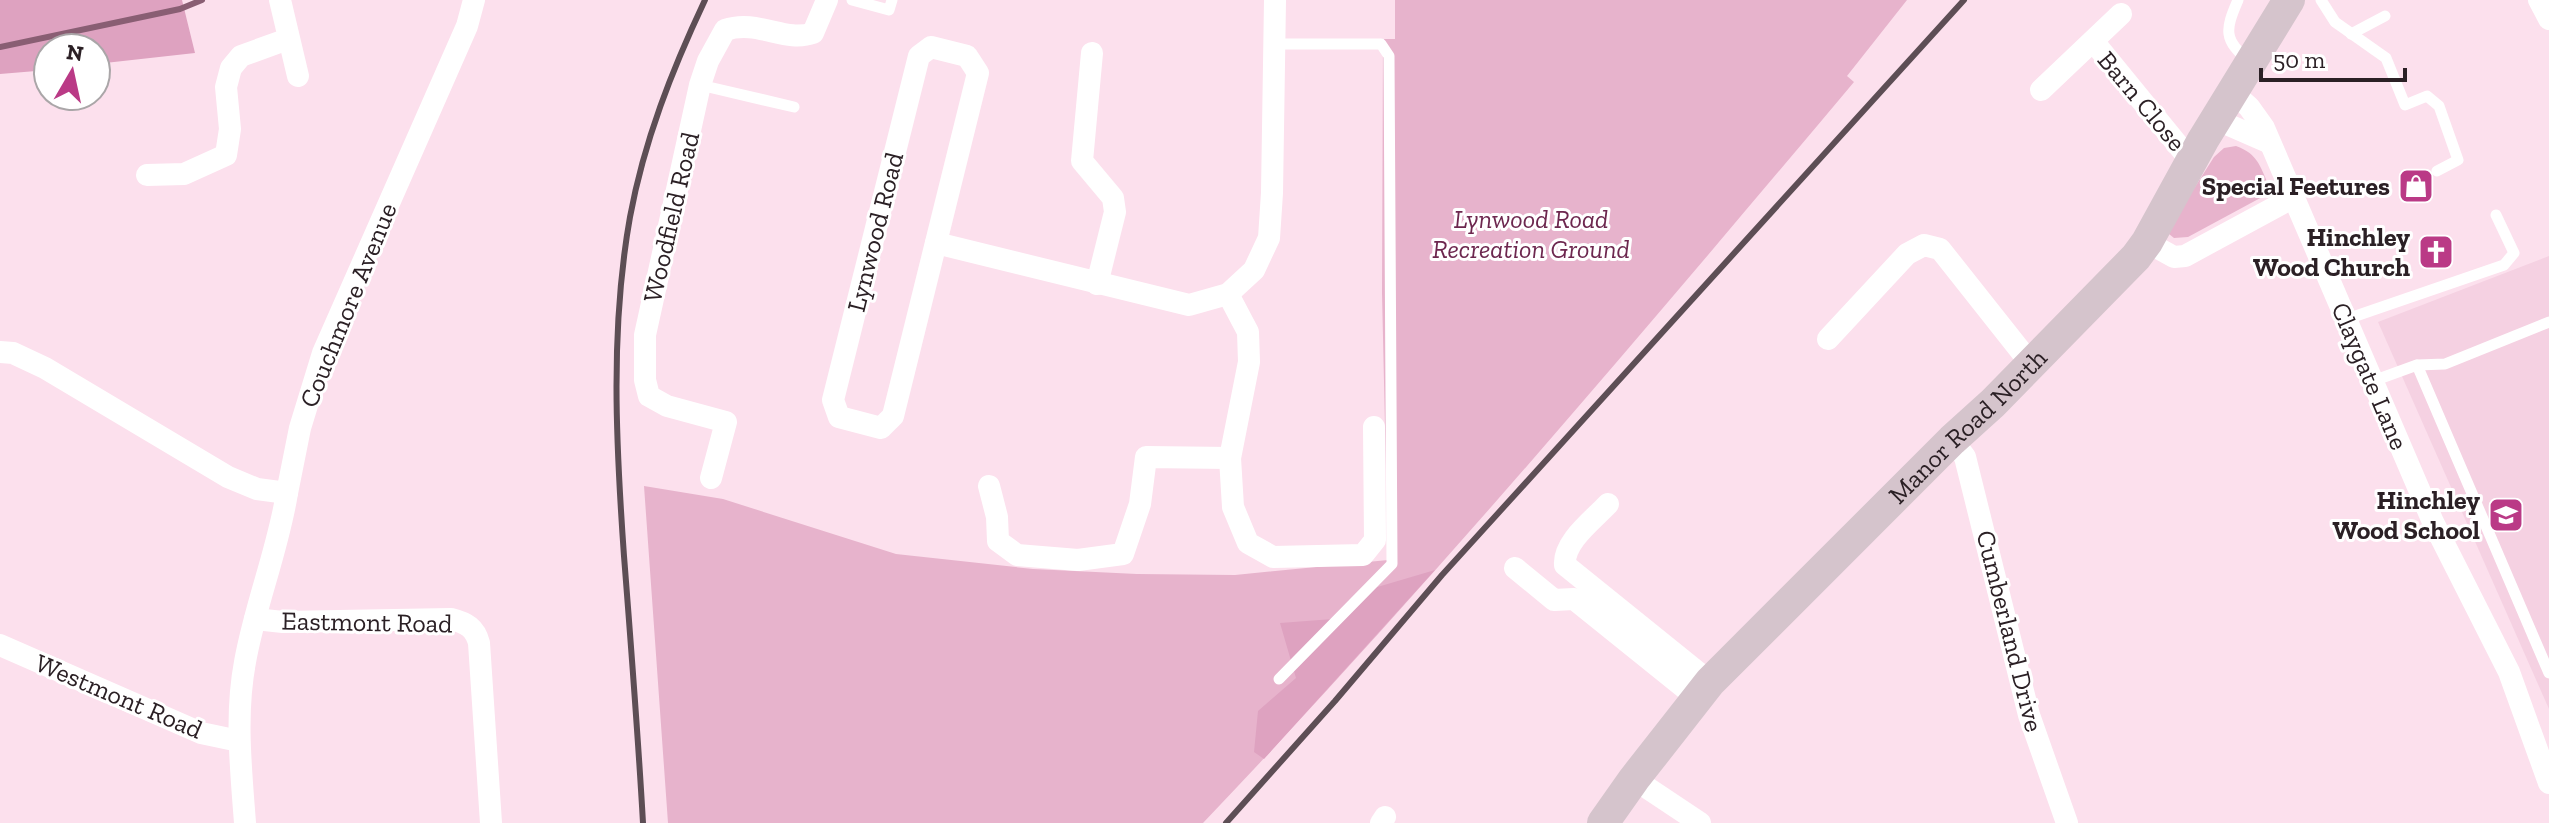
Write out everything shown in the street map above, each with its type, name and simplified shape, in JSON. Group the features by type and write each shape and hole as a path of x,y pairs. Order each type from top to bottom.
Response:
{"street":[{"path":"280,0 298,76"},
{"name":"Couchmore Avenue","path":"245,823 239,741 240,694 300,428 323,353 467,26 474,0"},
{"name":"Woodfield Road","path":"711,478 726,422 667,406 649,396 645,380 645,335 700,85 708,61 725,30 741,25 802,37 813,33 827,0"},
{"path":"936,243 1189,305 1228,294 1254,270 1269,238 1275,0"},
{"name":"Manor Road North","path":"1603,823 1704,690 2031,364 2147,242 2215,119 2289,0"},
{"path":"2539,0 2549,19"},
{"name":"Barn Close","path":"2041,90 2121,14"},
{"path":"147,175 184,174 226,155 230,129 226,87 231,68 241,56 288,39"},
{"name":"Barn Close","path":"2093,41 2191,161"},
{"name":"Lynwood Road","path":"931,47 967,56 978,73 936,243 893,416 881,428 839,417 833,400 865,267 919,56 931,47"},
{"path":"1092,53 1082,161 1113,198 1115,212 1097,284"},
{"name":"Claygate Lane","path":"2232,92 2249,107 2264,128 2433,522 2509,672 2549,783"},
{"path":"2215,119 2270,143"},
{"path":"2147,242 2174,257 2185,256 2294,197"},
{"path":"1828,339 1907,254 1924,245 1940,249 2031,364"},
{"path":"1228,294 1248,332 1249,362 1230,458 1233,507 1248,543 1273,557 1363,555 1375,540 1374,427"},
{"path":"0,352 13,353 45,368 228,477 257,489 287,493"},
{"path":"989,486 997,517 998,541 1017,555 1078,560 1123,554 1140,504 1146,457 1145,434"},
{"name":"Cumberland Drive","path":"1952,440 1965,457 2029,715 2067,823"},
{"path":"1146,457 1230,458"},
{"path":"1608,504 1571,544 1565,565 1704,690"},
{"path":"1515,568 1554,600 1574,599 1704,690"},
{"name":"Eastmont Road","path":"255,619 283,622 451,619 472,627 479,643 491,823"},
{"name":"Westmont Road","path":"0,645 201,733 239,741"},
{"path":"1634,779 1700,823"}],"lane":[{"path":"852,0 889,10 892,0"},
{"path":"2238,0 2227,25 2232,47 2250,62"},
{"path":"2321,0 2335,22 2386,58 2405,105 2427,96 2439,106 2458,160 2437,171"},
{"path":"2351,34 2385,16"},
{"path":"1275,44 1381,44 1389,56 1392,501 1392,564 1279,679"},
{"path":"700,85 794,107"},
{"path":"2347,319 2504,265 2514,253 2496,215"},
{"path":"2373,381 2417,365 2445,364 2549,322"},
{"path":"2417,365 2549,673"}],"shaded area":[{"path":"0,0 182,0 195,53 112,62 112,32 32,32 32,71 0,74"},
{"name":"Hinchley Wood School","path":"2549,256 2549,709 2378,322"},
{"path":"1435,570 1264,759 1254,752 1258,711 1296,678 1280,623 1346,618 1374,588"}],"green space":[{"name":"Lynwood Road Recreation Ground","path":"1395,0 1907,0 1847,76 1854,82 1615,364 1371,642 1203,823 668,823 644,486 723,499 896,554 1033,569 1235,575 1388,560 1382,293 1383,39 1395,39"},
{"path":"2236,146 2254,157 2260,167 2269,186 2264,196 2188,237 2174,238 2169,234 2169,228 2214,157 2224,148"}],"waterway":[{"path":"0,47 180,9 202,0"}],"railway":[{"path":"643,823 619,472 616,386 620,301 630,217 643,161 670,79 705,0"},
{"path":"1226,823 1442,575 1964,0"}],"place":[{"name":"Special Feetures","path":"2416,186"},
{"name":"Hinchley Wood Church","path":"2436,252"},
{"name":"Hinchley Wood School","path":"2506,515"}]}
